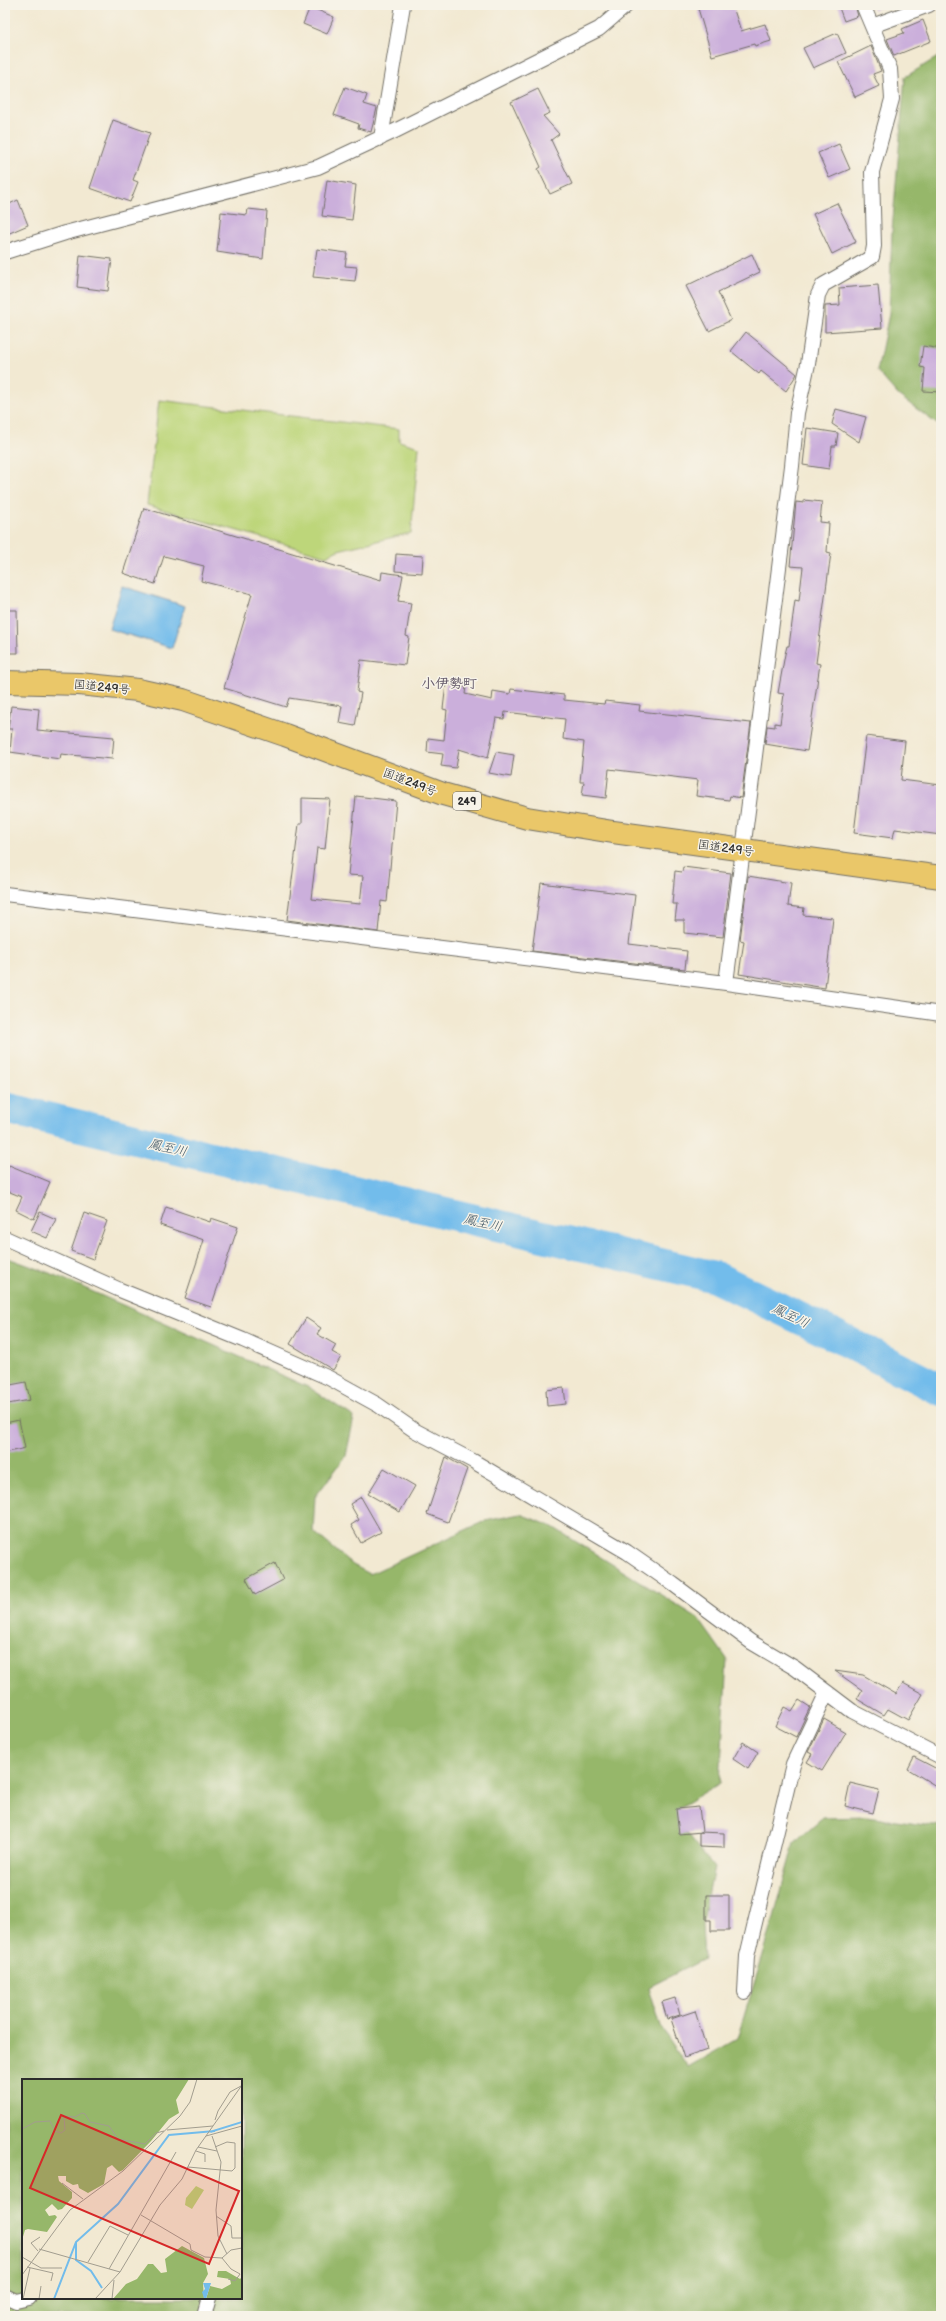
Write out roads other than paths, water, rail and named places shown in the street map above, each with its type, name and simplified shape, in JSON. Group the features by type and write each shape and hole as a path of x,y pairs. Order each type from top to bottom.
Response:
{"highway":[{"name":"国道249号","path":"5,682 79,684 138,690 183,700 285,735 443,794 527,818 743,850 941,877"}],"street":[{"path":"381,138 403,5"},
{"path":"5,252 65,233 318,167 381,138 599,29 627,5"},
{"path":"726,983 792,466 797,414 808,364 818,295 823,285 872,257 874,246 872,172 892,99 890,69 863,5"},
{"path":"872,26 929,5"},
{"path":"5,894 726,983 941,1014"},
{"path":"5,1238 120,1290 243,1340 330,1378 378,1405 414,1430 473,1461 627,1552 674,1584 751,1642 795,1668 852,1711 941,1756"},
{"path":"745,1992 747,1956 793,1764 827,1692"},
{"path":"5,2296 16,2301 25,2299"},
{"path":"204,2316 209,2299"}],"water":[{"path":"122,586 185,606 172,648 109,629"}],"waterway":[{"name":"鳳至川","path":"5,1108 715,1277 830,1333 941,1390"}],"district":[{"name":"小伊勢町","path":"449,683"}]}
